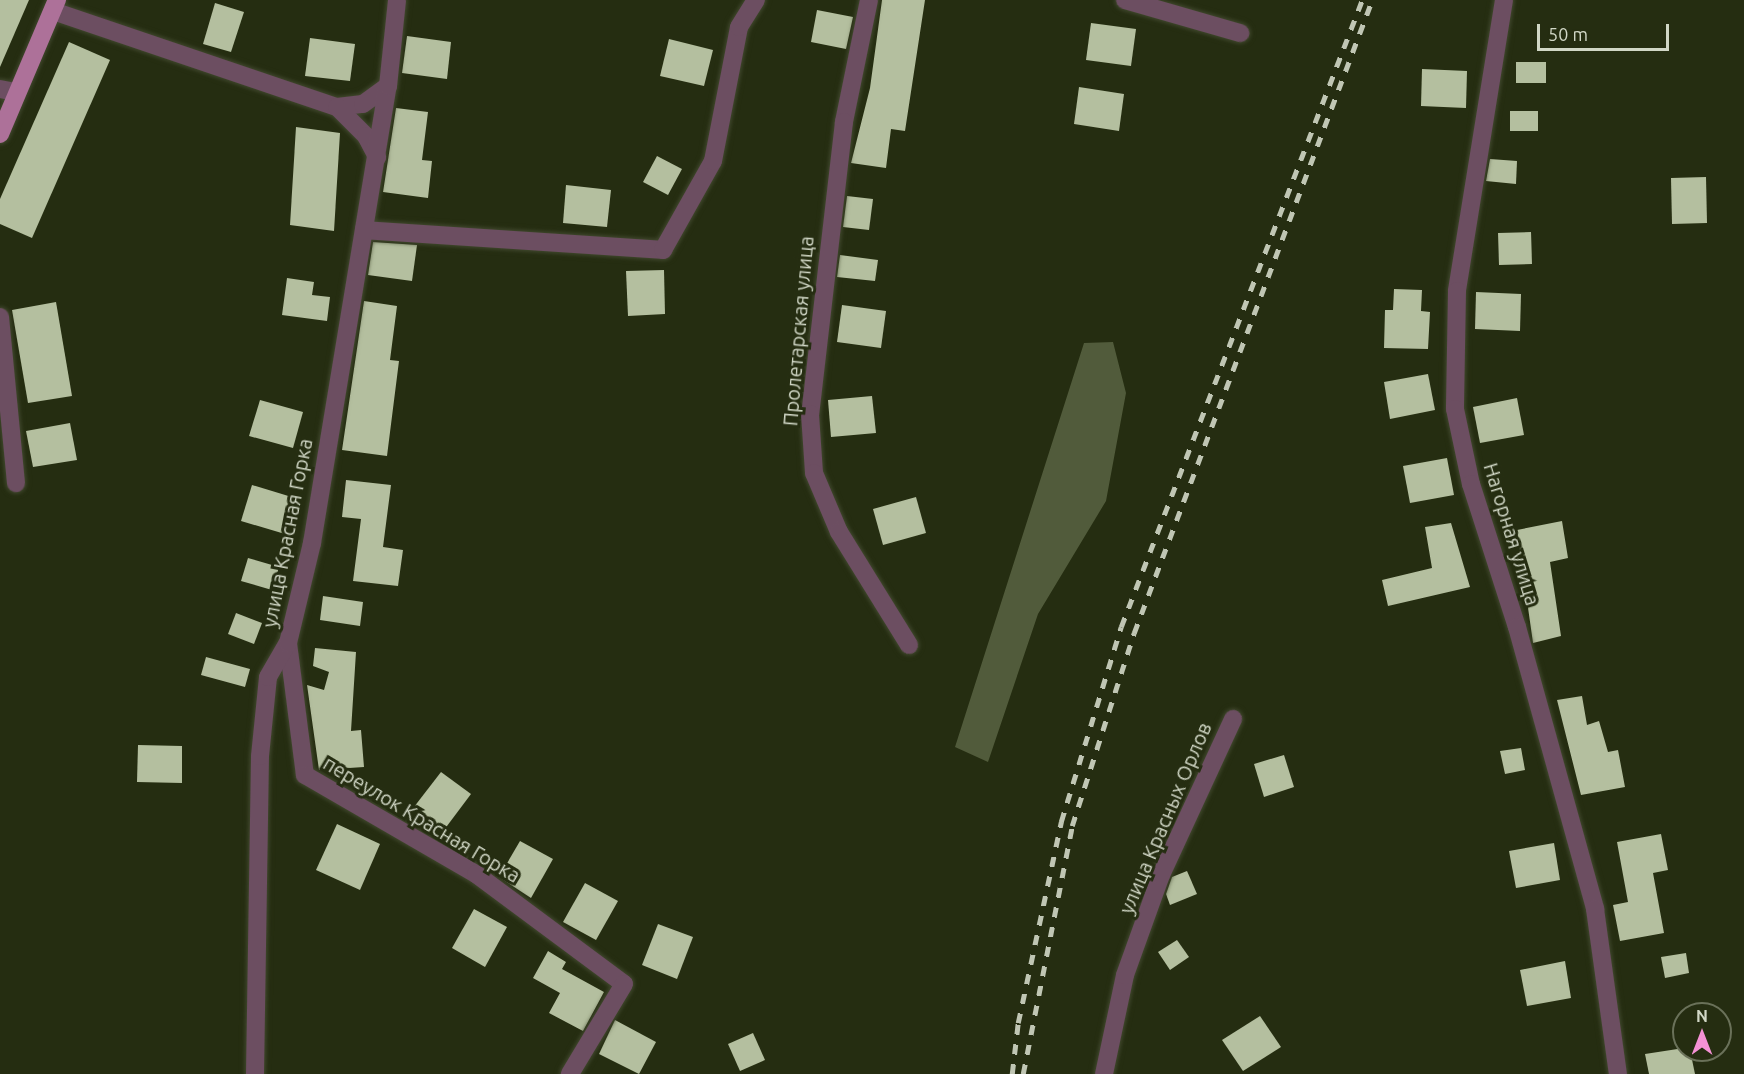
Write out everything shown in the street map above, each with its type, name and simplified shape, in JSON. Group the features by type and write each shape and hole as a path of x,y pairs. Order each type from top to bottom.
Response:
{"main road":[{"path":"0,134 8,91 55,5"}],"street":[{"name":"улица Красная Горка","path":"255,1074 260,756 268,677 288,643 312,543 377,157 388,86 397,0"},
{"path":"364,230 663,250 713,161 739,27 756,0"},
{"name":"Пролетарская улица","path":"869,0 844,122 810,414 814,473 839,532 909,645"},
{"path":"1125,0 1240,33"},
{"name":"Нагорная улица","path":"1504,0 1457,291 1455,409 1471,484 1517,627 1595,909 1618,1074"},
{"path":"55,5 337,107 366,136 377,157"},
{"path":"337,107 363,104 388,86"},
{"path":"0,317 16,483"},
{"name":"переулок Красная Горка","path":"288,643 305,775 476,874 624,984 570,1074"},
{"name":"улица Красных Орлов","path":"1104,1074 1125,975 1161,875 1233,719"}],"green space":[{"path":"1113,342 1126,393 1106,501 1038,614 988,762 955,747 1084,343"}],"building":[{"path":"0,0 29,0 0,67"},
{"path":"882,0 925,0 905,131 891,129 886,168 851,163 870,88"},
{"path":"215,3 244,12 231,52 203,44"},
{"path":"817,10 853,17 846,49 811,42"},
{"path":"1091,23 1136,29 1131,66 1086,60"},
{"path":"407,36 451,42 447,79 402,73"},
{"path":"310,38 355,44 350,81 305,76"},
{"path":"669,39 713,50 704,86 660,76"},
{"path":"69,42 110,60 32,238 0,224 0,199"},
{"path":"1516,62 1546,62 1546,83 1516,83"},
{"path":"1422,69 1467,71 1466,108 1421,106"},
{"path":"1079,87 1124,94 1119,131 1074,124"},
{"path":"396,108 428,112 422,160 432,161 428,198 383,192"},
{"path":"1510,111 1538,111 1538,131 1510,131"},
{"path":"296,127 340,133 334,231 290,225"},
{"path":"657,156 682,169 668,195 643,182"},
{"path":"1490,159 1517,161 1516,184 1486,181"},
{"path":"1706,177 1707,223 1672,224 1671,178"},
{"path":"566,185 611,190 607,227 563,223"},
{"path":"847,196 873,199 869,230 843,227"},
{"path":"1531,232 1532,264 1499,265 1498,233"},
{"path":"373,242 417,245 412,281 368,275"},
{"path":"840,255 878,260 875,281 837,277"},
{"path":"664,270 665,314 628,316 626,271"},
{"path":"287,278 314,282 312,295 330,297 327,321 282,315"},
{"path":"1394,289 1422,290 1421,311 1430,312 1428,349 1384,348 1385,310 1393,310"},
{"path":"1476,292 1521,294 1520,331 1475,329"},
{"path":"364,301 397,306 390,360 399,361 387,456 342,450"},
{"path":"56,302 72,396 28,403 12,310"},
{"path":"842,305 886,311 881,348 837,342"},
{"path":"1428,374 1435,410 1390,419 1384,382"},
{"path":"872,396 876,433 831,437 828,400"},
{"path":"1517,398 1524,435 1480,443 1473,407"},
{"path":"260,400 303,412 293,448 249,436"},
{"path":"70,423 77,460 33,467 26,431"},
{"path":"1447,458 1454,495 1410,503 1403,466"},
{"path":"346,480 391,485 383,547 403,550 398,586 353,581 361,519 342,517"},
{"path":"252,485 295,498 285,534 241,521"},
{"path":"916,497 926,533 883,545 873,509"},
{"path":"1562,521 1568,558 1550,562 1561,636 1533,643 1517,530"},
{"path":"1451,523 1470,587 1388,606 1382,580 1432,568 1425,527"},
{"path":"248,558 279,567 272,590 241,581"},
{"path":"323,596 363,602 360,626 320,620"},
{"path":"236,613 262,623 254,644 228,634"},
{"path":"315,648 356,652 351,731 361,730 364,767 319,770 307,685 324,690 329,672 313,666"},
{"path":"206,657 250,669 245,687 201,675"},
{"path":"1582,696 1587,725 1599,721 1608,752 1618,750 1625,787 1581,795 1557,700"},
{"path":"138,745 182,746 182,783 137,782"},
{"path":"1521,748 1525,770 1505,774 1500,751"},
{"path":"1284,755 1294,787 1264,797 1254,764"},
{"path":"441,772 471,794 444,830 414,807"},
{"path":"337,824 380,844 360,890 316,870"},
{"path":"1661,834 1668,870 1653,873 1664,933 1620,941 1613,905 1628,902 1617,842"},
{"path":"520,841 553,859 531,898 499,877"},
{"path":"1554,843 1560,880 1516,888 1509,851"},
{"path":"1187,871 1197,894 1170,905 1166,894 1172,877"},
{"path":"585,883 618,901 596,940 563,922"},
{"path":"474,909 507,927 485,967 452,948"},
{"path":"658,924 693,937 677,979 642,965"},
{"path":"1177,940 1189,957 1170,970 1158,952"},
{"path":"548,951 566,962 562,969 604,992 583,1031 549,1013 560,993 533,978"},
{"path":"1686,953 1689,973 1665,978 1661,957"},
{"path":"1565,961 1571,998 1527,1006 1520,970"},
{"path":"1260,1016 1281,1047 1243,1071 1222,1040"},
{"path":"615,1020 656,1042 639,1074 599,1054"},
{"path":"753,1033 765,1060 740,1071 728,1044"},
{"path":"1672,1050 1672,1062 1692,1062 1695,1074 1649,1074 1645,1054"}],"railway":[{"path":"1012,1074 1018,1023 1061,822 1121,627 1362,0"},
{"path":"1023,1074 1072,826 1134,633 1372,0"}]}
